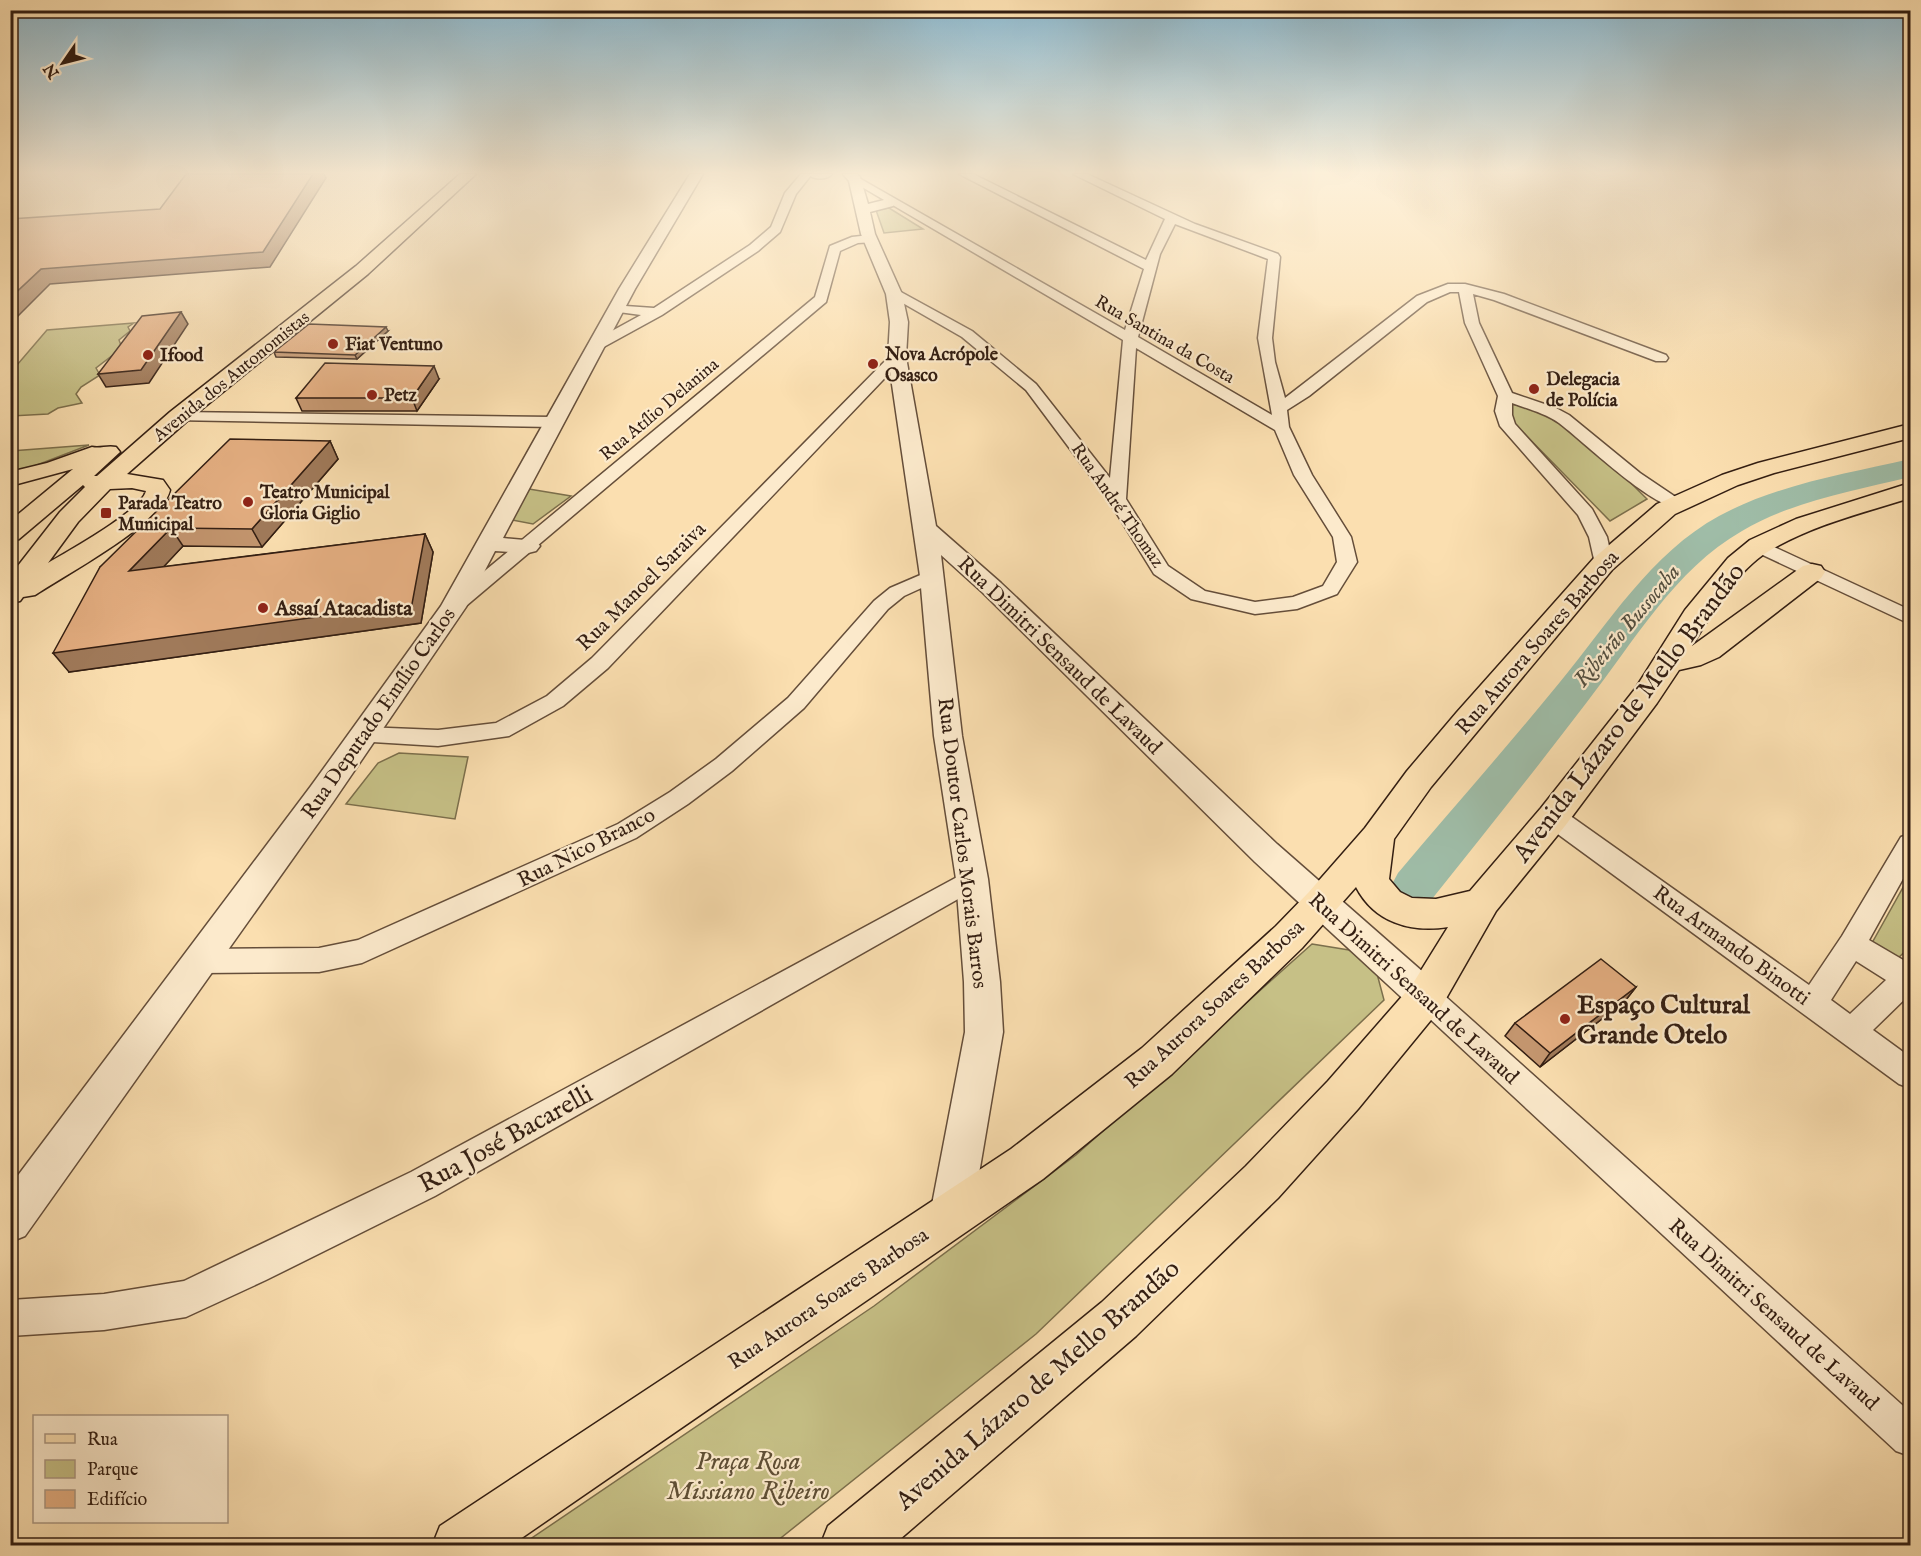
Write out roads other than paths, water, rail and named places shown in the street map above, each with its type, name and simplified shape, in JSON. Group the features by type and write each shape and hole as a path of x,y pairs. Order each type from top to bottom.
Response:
{"main road":[{"name":"Avenida dos Autonomistas","path":"10,534 68,484 335,276 369,247"},
{"name":"Avenida dos Autonomistas","path":"10,596 69,517 103,483 178,417 388,247"},
{"name":"Rua Aurora Soares Barbosa","path":"460,1545 1027,1164 1157,1061 1289,937 1321,903 1377,837 1419,779 1461,728 1603,564 1640,530 1677,504 1730,480 1766,468 1911,431"},
{"path":"10,479 55,468 118,444"},
{"path":"10,596 131,522 156,499 158,490 154,485 132,481 68,484"},
{"name":"Avenida Lázaro de Mello Brandão","path":"848,1545 1119,1319 1262,1182 1350,1087 1426,997 1483,902 1554,817 1646,696 1669,662 1695,616 1737,564 1759,546 1805,524 1911,490"},
{"path":"1669,662 1690,658 1709,650 1812,572"},
{"path":"1377,837 1371,882 1390,904 1412,914 1459,910 1483,902"}],"street":[{"name":"Rua Deputado Emílio Carlos","path":"10,1221 364,735 453,607 616,308 654,247"},
{"path":"595,346 654,313 753,247"},
{"name":"Rua Atílio Delanina","path":"453,607 821,299 834,249 840,247"},
{"name":"Rua Doutor Carlos Morais Barros","path":"873,247 894,294 899,322 897,357 933,576 948,736 972,879 984,1032 951,1215"},
{"name":"Rua Santina da Costa","path":"973,247 1281,428"},
{"path":"1109,247 1150,267"},
{"path":"1117,499 1130,339 1150,267 1159,247"},
{"name":"Rua André Thomaz","path":"894,294 967,334 1031,387 1117,499 1161,570 1198,595 1239,606 1255,608 1297,603 1330,590 1347,562 1342,537 1303,475 1281,428 1265,338 1268,303 1276,260 1267,253 1246,247"},
{"path":"1466,288 1472,323 1506,396 1503,413 1508,426 1586,513 1598,537 1603,564"},
{"path":"1278,409 1304,393 1422,299 1439,291 1466,288 1500,297 1661,358"},
{"path":"616,308 654,313"},
{"name":"Rua André Thomaz","path":"899,322 918,317 936,321 967,334"},
{"name":"Rua Manoel Saraiva","path":"364,735 438,738 501,730 555,701 600,663 897,357"},
{"path":"1506,396 1541,407 1563,418 1634,477 1677,504"},
{"path":"178,417 554,422"},
{"name":"Rua Dimitri Sensaud de Lavaud","path":"926,530 992,588 1266,853 1911,1437"},
{"path":"488,543 528,546"},
{"path":"1759,546 1911,618"},
{"path":"933,576 955,578 992,588"},
{"name":"Rua Nico Branco","path":"200,961 319,960 362,951 402,935 627,831 679,798 724,765 796,703 881,605 897,592 933,576"},
{"name":"Rua Armando Binotti","path":"1554,817 1911,1074"},
{"path":"1813,1003 1911,844"},
{"name":"Rua José Bacarelli","path":"10,1318 104,1312 186,1299 254,1269 423,1184 972,879"},
{"path":"1851,944 1909,977 1852,1031"}],"waterway":[{"name":"Ribeirão Bussocaba","path":"1415,886 1573,693 1662,579 1705,540 1729,524 1772,504 1817,490 1910,468"}],"place":[{"name":"Fiat Ventuno","path":"333,344"},
{"name":"Ifood","path":"148,355"},
{"name":"Nova Acrópole Osasco","path":"873,364"},
{"name":"Delegacia de Polícia","path":"1534,389"},
{"name":"Petz","path":"372,395"},
{"name":"Teatro Municipal Gloria Giglio","path":"248,502"},
{"name":"Parada Teatro Municipal","path":"106,513"},
{"name":"Assaí Atacadista","path":"263,608"},
{"name":"Espaço Cultural Grande Otelo","path":"1565,1019"}],"park label":[{"name":"Praça Rosa Missiano Ribeiro","path":"748,1475"}]}
